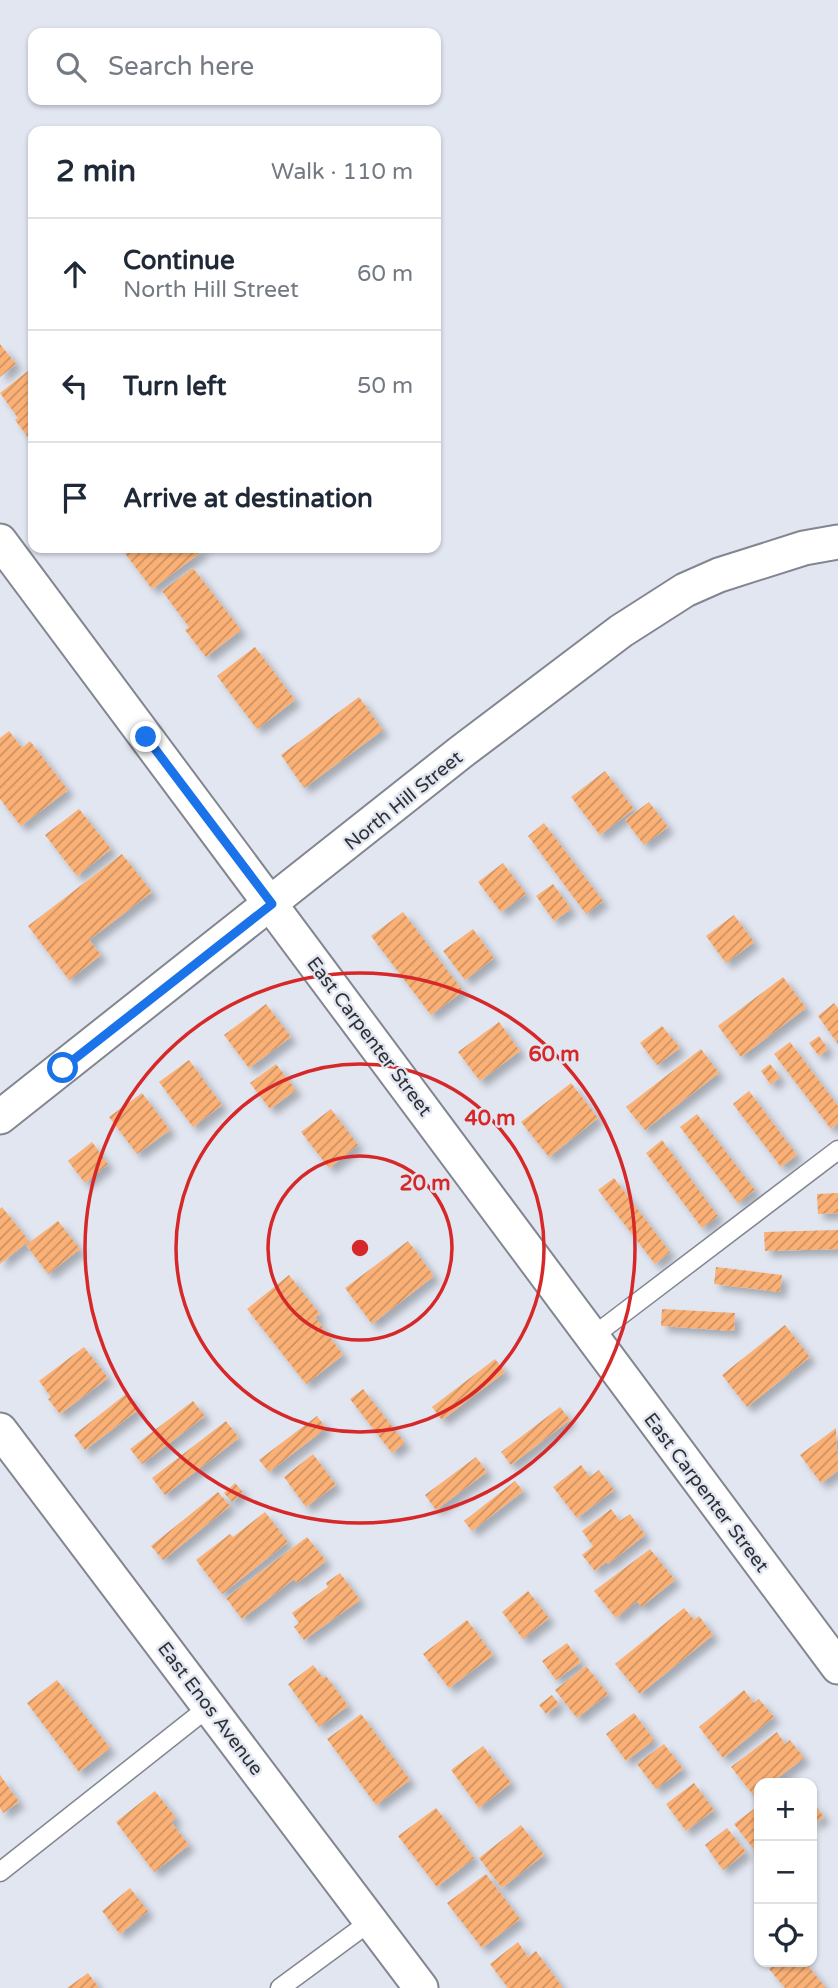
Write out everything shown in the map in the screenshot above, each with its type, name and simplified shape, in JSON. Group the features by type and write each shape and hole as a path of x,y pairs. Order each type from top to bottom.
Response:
{"street":[{"name":"East Carpenter Street","path":"0,541 838,1667"},
{"name":"North Hill Street","path":"0,1117 461,752 621,631 685,590 719,575 804,548 838,542"},
{"name":"East Enos Avenue","path":"0,1430 421,1988"}],"lane":[{"path":"592,1337 838,1150"},
{"path":"0,1872 210,1706"},
{"path":"280,1988 371,1921"}],"building":[{"path":"0,344 16,364 0,377"},
{"path":"28,371 28,437 15,420 18,418 0,393"},
{"path":"125,553 200,553 152,589"},
{"path":"193,568 241,630 206,657 185,630 189,627 162,591"},
{"path":"255,647 295,700 257,729 217,676"},
{"path":"359,697 383,730 304,788 281,755"},
{"path":"9,731 22,748 30,741 68,790 21,826 0,799 0,738"},
{"path":"605,771 634,809 600,835 571,797"},
{"path":"649,802 668,827 644,845 625,820"},
{"path":"79,809 111,849 77,876 45,835"},
{"path":"544,823 603,901 586,914 528,836"},
{"path":"122,854 152,892 89,940 101,955 69,980 28,926"},
{"path":"503,863 526,894 501,912 478,882"},
{"path":"553,884 571,909 554,921 536,896"},
{"path":"403,912 463,991 431,1015 371,936"},
{"path":"734,915 754,942 726,963 706,936"},
{"path":"473,929 494,958 465,980 443,951"},
{"path":"783,977 806,1008 741,1057 718,1026"},
{"path":"834,1003 838,1008 838,1044 818,1016"},
{"path":"266,1004 291,1037 249,1068 224,1035"},
{"path":"499,1022 520,1051 480,1081 458,1052"},
{"path":"662,1026 680,1048 657,1065 640,1043"},
{"path":"819,1036 828,1049 819,1056 809,1043"},
{"path":"790,1042 838,1106 838,1123 831,1129 774,1054"},
{"path":"701,1049 719,1073 645,1130 626,1107"},
{"path":"189,1060 222,1105 193,1127 159,1082"},
{"path":"276,1064 296,1090 270,1109 250,1083"},
{"path":"770,1064 780,1077 771,1085 761,1071"},
{"path":"571,1083 598,1118 549,1157 521,1122"},
{"path":"749,1091 797,1155 781,1167 733,1104"},
{"path":"142,1093 170,1130 137,1154 109,1117"},
{"path":"331,1109 358,1145 329,1168 301,1132"},
{"path":"697,1114 755,1190 738,1203 680,1127"},
{"path":"662,1140 718,1216 702,1228 646,1153"},
{"path":"92,1142 108,1164 85,1183 68,1161"},
{"path":"614,1178 670,1252 655,1264 598,1190"},
{"path":"838,1193 838,1213 818,1214 817,1194"},
{"path":"2,1207 29,1241 0,1264 0,1209"},
{"path":"58,1221 80,1249 48,1274 26,1245"},
{"path":"838,1230 838,1249 765,1251 764,1232"},
{"path":"408,1241 434,1276 372,1324 345,1288"},
{"path":"716,1267 782,1275 780,1292 714,1284"},
{"path":"289,1275 320,1314 315,1317 343,1355 306,1384 247,1309"},
{"path":"662,1309 735,1313 734,1331 661,1326"},
{"path":"785,1325 810,1357 747,1407 722,1375"},
{"path":"84,1347 108,1378 60,1414 39,1381"},
{"path":"495,1359 505,1372 442,1420 432,1407"},
{"path":"363,1389 405,1443 392,1453 350,1399"},
{"path":"126,1394 138,1410 85,1450 74,1435"},
{"path":"193,1401 205,1416 142,1464 130,1449"},
{"path":"560,1407 570,1420 511,1465 501,1452"},
{"path":"317,1416 326,1428 269,1472 259,1460"},
{"path":"226,1421 239,1438 165,1495 152,1478"},
{"path":"836,1428 838,1471 821,1483 800,1455"},
{"path":"313,1454 336,1485 306,1507 284,1477"},
{"path":"476,1457 487,1472 436,1510 425,1495"},
{"path":"581,1465 590,1477 599,1470 614,1490 577,1518 553,1487"},
{"path":"515,1481 523,1491 472,1531 464,1521"},
{"path":"235,1483 243,1492 232,1502 224,1493"},
{"path":"218,1492 230,1506 163,1560 151,1546"},
{"path":"611,1509 620,1521 630,1514 645,1535 595,1571 582,1555 593,1546 582,1531"},
{"path":"265,1512 288,1542 222,1594 196,1560 230,1534 233,1537"},
{"path":"307,1537 326,1561 297,1583 294,1579 242,1619 226,1598"},
{"path":"650,1549 675,1580 641,1607 637,1601 616,1618 594,1591"},
{"path":"340,1573 360,1600 304,1640 294,1627 299,1623 292,1613 328,1587 326,1583"},
{"path":"528,1591 549,1618 523,1639 502,1612"},
{"path":"684,1608 694,1620 699,1616 713,1635 640,1694 615,1664"},
{"path":"467,1620 493,1655 449,1688 423,1654"},
{"path":"567,1643 581,1662 556,1680 542,1661"},
{"path":"313,1665 323,1678 326,1676 348,1706 319,1727 288,1684"},
{"path":"586,1666 608,1694 577,1718 555,1690"},
{"path":"57,1680 110,1748 79,1772 27,1703"},
{"path":"744,1690 754,1703 759,1699 774,1717 723,1758 699,1727"},
{"path":"552,1695 559,1704 546,1714 539,1705"},
{"path":"634,1713 654,1740 626,1761 606,1734"},
{"path":"361,1714 410,1780 376,1805 327,1739"},
{"path":"777,1732 785,1744 790,1740 804,1758 778,1778 754,1778 754,1796 731,1767"},
{"path":"664,1744 683,1769 656,1789 637,1764"},
{"path":"483,1746 511,1783 479,1808 451,1770"},
{"path":"0,1775 19,1802 3,1813 0,1808"},
{"path":"694,1783 714,1810 686,1831 666,1804"},
{"path":"155,1791 176,1818 171,1822 189,1845 154,1872 116,1822"},
{"path":"436,1808 474,1858 437,1887 398,1836"},
{"path":"817,1808 824,1817 817,1822"},
{"path":"754,1809 754,1850 734,1824"},
{"path":"521,1825 544,1855 502,1888 479,1858"},
{"path":"727,1828 746,1852 723,1870 705,1845"},
{"path":"486,1874 520,1919 482,1948 447,1903"},
{"path":"130,1888 148,1911 120,1934 102,1911"},
{"path":"518,1942 528,1957 536,1951 563,1988 508,1988 490,1964"},
{"path":"809,1967 826,1988 785,1988 769,1969"},
{"path":"88,1973 99,1988 67,1988"}],"route":[{"path":"63,1068 272,904 146,737"}]}
